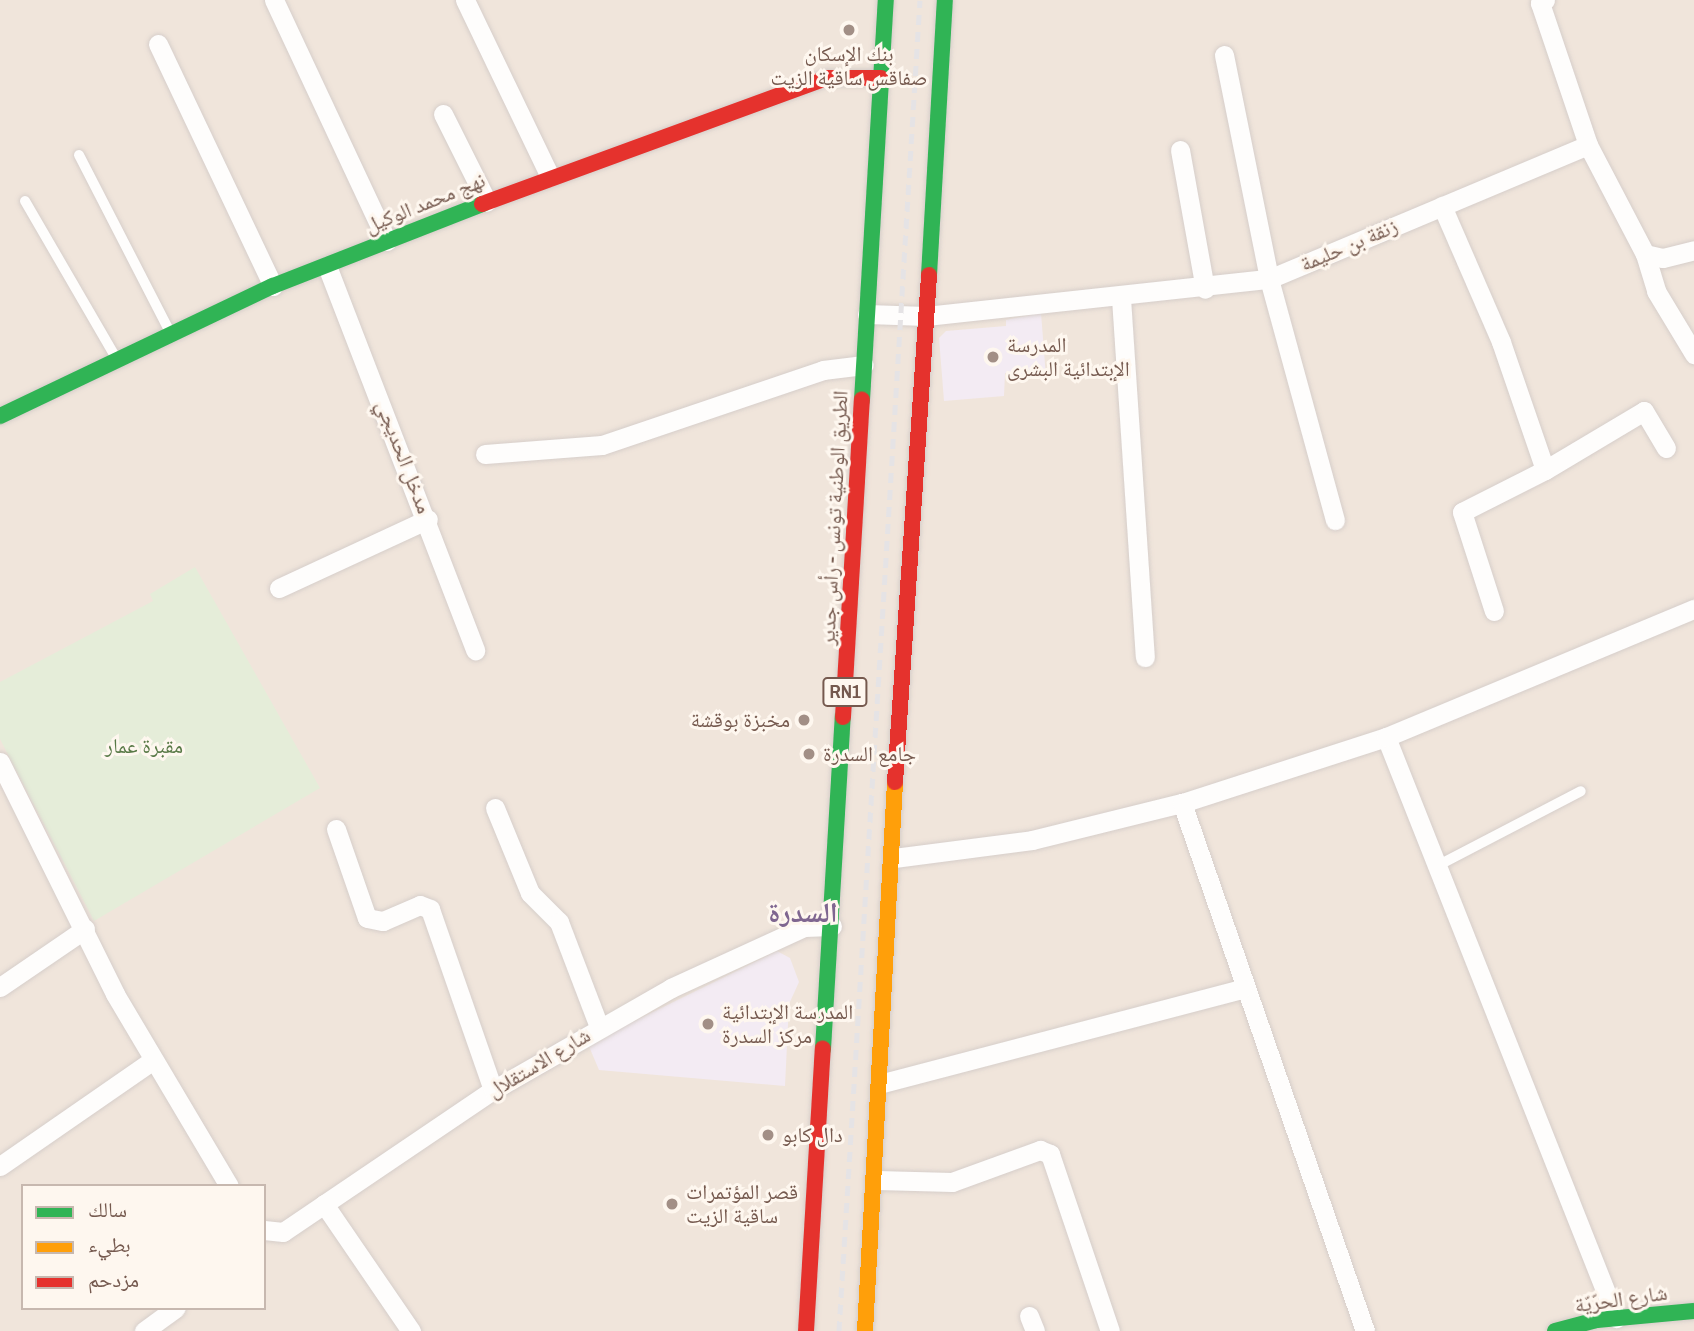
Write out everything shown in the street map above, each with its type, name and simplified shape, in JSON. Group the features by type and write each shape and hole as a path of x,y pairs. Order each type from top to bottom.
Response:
{"street":[{"path":"274,0 387,241"},
{"path":"466,0 550,177"},
{"name":"الطريق الوطنية تونس - رأس جدير","path":"806,1331 886,0"},
{"path":"864,1331 883,1083 894,858 897,709 911,598 945,0"},
{"path":"1541,1 1588,145 1645,254 1656,291 1694,354"},
{"path":"158,44 273,286"},
{"path":"1224,55 1269,279 1335,520"},
{"name":"نهج محمد الوكيل","path":"0,416 115,356 273,286 550,177 826,78 881,78"},
{"path":"443,114 486,202"},
{"name":"زنقة بن حليمة","path":"867,314 926,316 1205,289 1269,279 1588,145"},
{"path":"1180,150 1205,289"},
{"path":"1442,206 1500,342 1545,470"},
{"path":"1645,254 1663,258 1694,250"},
{"name":"مدخل الحديجي","path":"327,265 428,519 475,650"},
{"path":"1121,298 1145,657"},
{"path":"485,454 602,445 823,370 864,365"},
{"path":"1494,611 1462,512 1545,470 1644,411 1666,448"},
{"path":"279,588 428,519"},
{"path":"894,858 1032,840 1182,803 1386,737 1694,609"},
{"path":"1386,737 1616,1318"},
{"path":"0,762 153,1060 228,1184"},
{"path":"1182,803 1242,989 1365,1331"},
{"path":"495,808 530,893 559,922 599,1027"},
{"path":"335,829 367,918 383,921 420,905 430,909 493,1090"},
{"name":"شارع الاستقلال","path":"274,1231 324,1204 493,1090 599,1027 747,950 804,927 832,926"},
{"path":"0,987 85,929"},
{"path":"883,1083 1242,989"},
{"path":"0,1166 153,1060"},
{"path":"877,1180 952,1182 1040,1150 1050,1154 1110,1331"},
{"path":"324,1204 411,1331"},
{"path":"144,1331 173,1310"},
{"path":"1682,1331 1685,1311"},
{"name":"شارع الحرّيّة","path":"1555,1331 1616,1318 1685,1311"}],"lane":[{"path":"79,155 170,332"},
{"path":"25,201 115,356"},
{"path":"1437,866 1581,791"}],"shaded area":[{"path":"0,0 1694,0 1694,1331 0,1331"},
{"name":"المدرسة الإبتدائية البشرى","path":"1041,313 1046,377 1005,373 1004,396 944,401 939,338 946,331 1006,326 1006,320"},
{"name":"المدرسة الإبتدائية مركز السدرة","path":"777,951 790,958 799,982 789,1004 785,1086 599,1070 588,1044"}],"green space":[{"name":"مقبرة عمار","path":"195,567 320,788 94,921 0,739 0,682 153,601 150,594"}],"railway":[{"path":"839,1331 920,0"}],"traffic: fast":[{"path":"862,400 886,0"},
{"path":"929,275 945,0"},
{"path":"0,416 273,286 482,204"},
{"path":"823,1049 843,717"},
{"path":"1555,1331 1597,1320 1694,1311"}],"traffic: slow":[{"path":"865,1331 895,782"}],"traffic: jam":[{"path":"482,204 826,78 881,78"},
{"path":"895,782 929,275"},
{"path":"843,717 862,400"},
{"path":"806,1331 823,1049"}],"place":[{"name":"بنك الإسكان صفاقس ساقية الزيت","path":"849,30"},
{"name":"المدرسة الإبتدائية البشرى","path":"993,357"},
{"name":"مخبزة بوقشة","path":"804,720"},
{"name":"جامع السدرة","path":"809,754"},
{"name":"المدرسة الإبتدائية مركز السدرة","path":"708,1024"},
{"name":"دال كابو","path":"768,1135"},
{"name":"قصر المؤتمرات ساقية الزيت","path":"672,1204"}],"district":[{"name":"السدرة","path":"803,912"}]}
